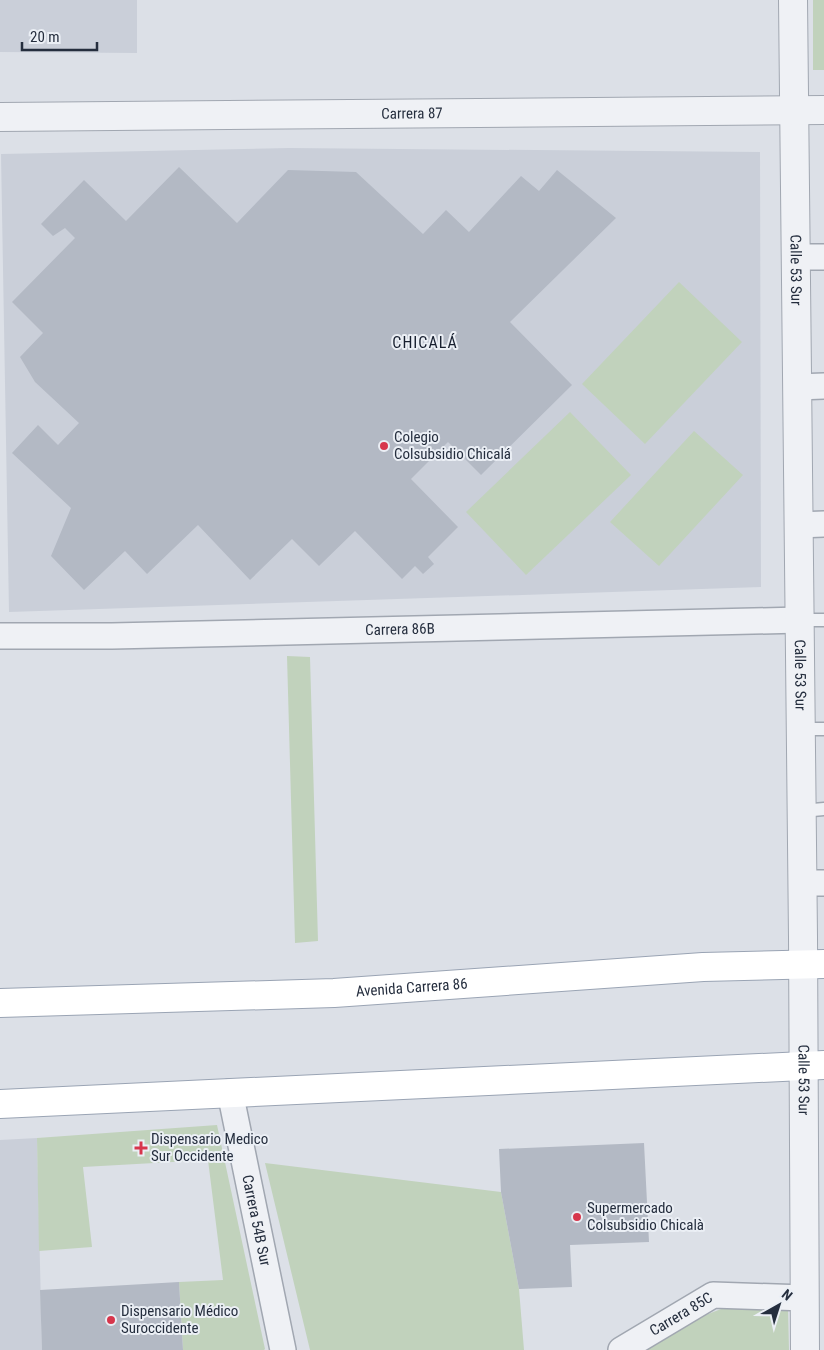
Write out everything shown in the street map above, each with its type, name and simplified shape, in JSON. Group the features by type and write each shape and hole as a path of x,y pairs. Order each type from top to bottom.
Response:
{"main road":[{"name":"Avenida Carrera 86","path":"0,1003 334,993 703,967 814,964"},
{"path":"0,1104 814,1066"}],"street":[{"name":"Calle 53 Sur","path":"793,0 797,387 811,524 812,620 814,1066 805,1298 806,1350"},
{"name":"Carrera 87","path":"0,117 824,110"},
{"path":"795,257 824,257"},
{"path":"797,387 824,386"},
{"name":"Carrera 86B","path":"0,636 112,636 812,620"},
{"name":"Carrera 54B Sur","path":"230,1092 283,1350"},
{"name":"Carrera 85C","path":"621,1350 713,1295 805,1298"}],"shaded area":[{"path":"0,0 137,0 137,53 0,52"},
{"name":"Colegio Colsubsidio Chicalá","path":"289,148 760,152 761,587 9,612 1,154"},
{"path":"37,1138 42,1350 0,1350 0,1140"}],"green space":[{"path":"813,0 824,0 824,70 813,70"},
{"path":"679,282 742,342 645,444 582,384"},
{"path":"570,412 631,475 526,575 466,512"},
{"path":"694,431 743,475 659,566 610,522"},
{"path":"287,656 310,657 318,941 295,943"},
{"path":"217,1125 264,1350 183,1350 179,1282 223,1280 208,1160 83,1167 92,1247 39,1251 37,1138"},
{"path":"265,1163 501,1192 519,1289 524,1350 310,1350"},
{"path":"734,1304 788,1308 789,1350 646,1350 703,1316"}],"building":[{"path":"179,167 237,223 288,170 356,172 423,234 446,210 469,232 521,176 539,191 557,170 616,218 510,322 572,385 481,475 448,442 411,479 458,527 428,557 434,564 423,574 415,566 402,579 355,531 319,566 292,539 250,580 198,525 147,574 125,551 84,590 51,556 71,508 12,453 38,425 58,445 79,423 35,382 20,357 43,333 12,302 75,238 65,228 53,236 41,224 84,180 126,221"},
{"name":"Supermercado Colsubsidio Chicalà","path":"644,1143 649,1242 570,1245 572,1287 519,1289 501,1192 499,1149"},
{"name":"Dispensario Médico Suroccidente","path":"179,1282 183,1350 42,1350 40,1290"}],"place":[{"name":"Colegio Colsubsidio Chicalá","path":"384,446"},
{"name":"Dispensario Medico Sur Occidente","path":"141,1148"},
{"name":"Supermercado Colsubsidio Chicalà","path":"577,1217"},
{"name":"Dispensario Médico Suroccidente","path":"111,1320"}],"district":[{"name":"CHICALÁ","path":"425,342"}]}
